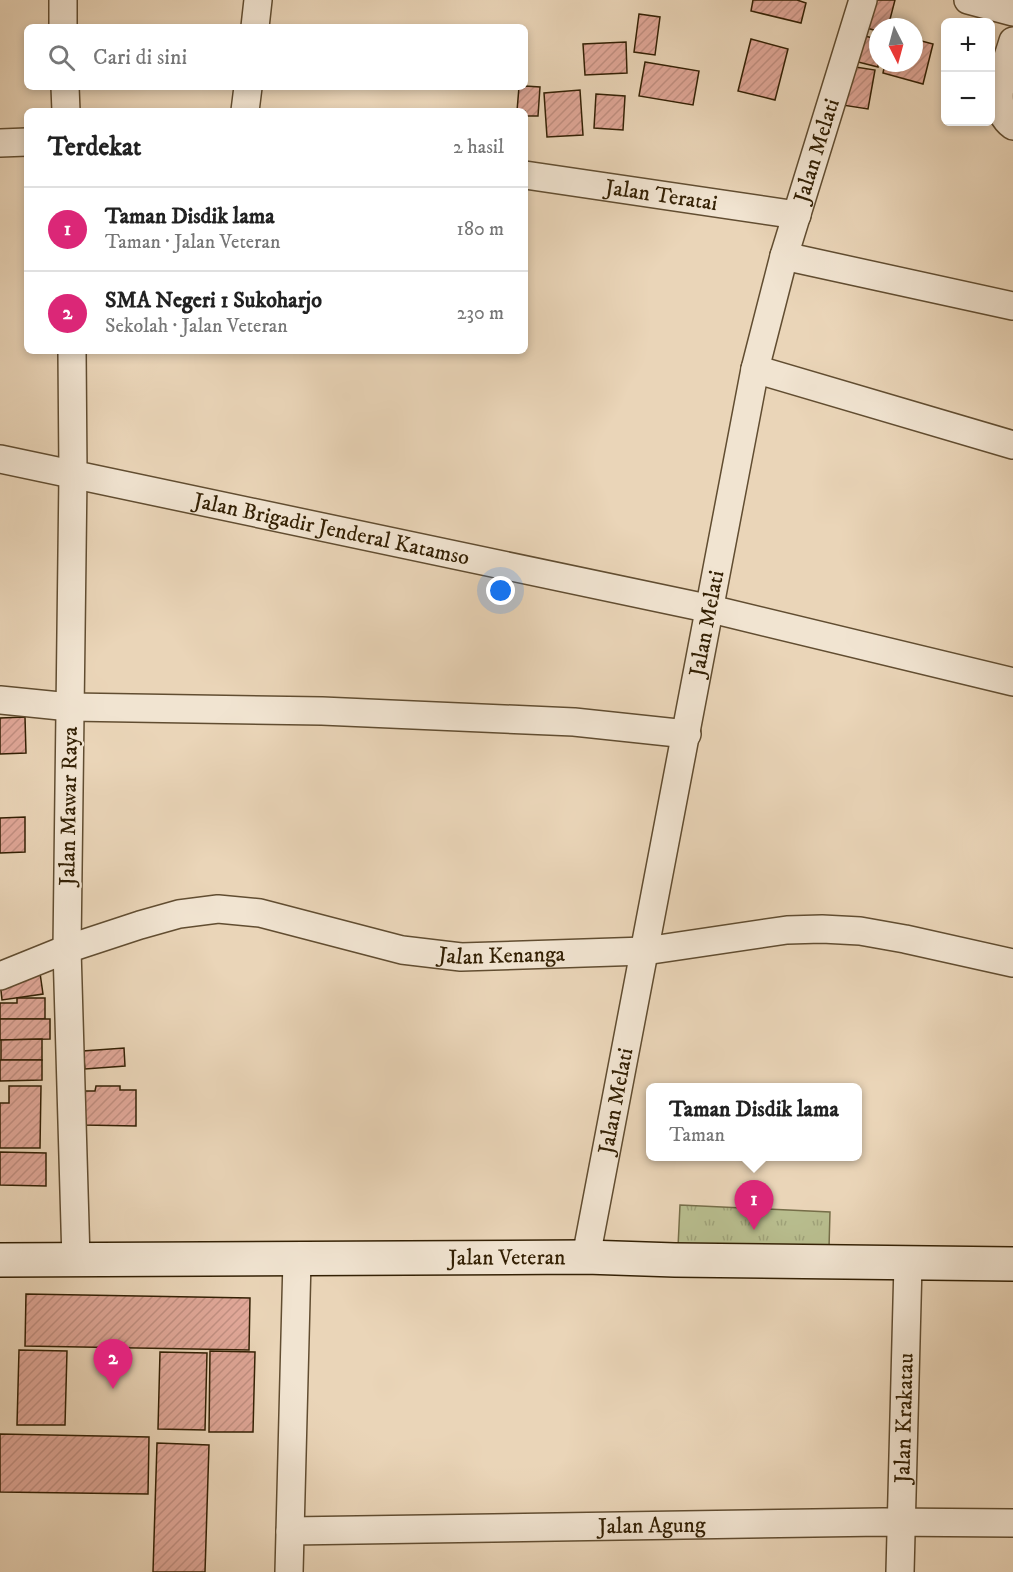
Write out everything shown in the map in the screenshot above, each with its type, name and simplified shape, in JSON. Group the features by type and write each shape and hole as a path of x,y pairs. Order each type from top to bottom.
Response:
{"main road":[{"name":"Jalan Veteran","path":"0,1260 586,1257 1013,1264"}],"street":[{"path":"63,0 63,24"},
{"path":"255,24 258,0"},
{"name":"Jalan Melati","path":"586,1257 755,369 784,256 863,0"},
{"path":"968,0 1013,12"},
{"path":"1013,41 1000,87 999,100 1001,110 1013,126"},
{"path":"65,90 66,108"},
{"path":"245,108 248,90"},
{"path":"0,143 24,142"},
{"name":"Jalan Teratai","path":"528,175 798,215"},
{"path":"784,256 1013,306"},
{"name":"Jalan Mawar Raya","path":"72,354 73,474 67,949 76,1260"},
{"path":"755,369 1013,445"},
{"name":"Jalan Brigadir Jenderal Katamso","path":"0,459 711,609 1013,682"},
{"path":"0,700 70,707 322,711 574,722 687,734"},
{"name":"Jalan Kenanga","path":"0,976 67,949 179,914 218,909 260,913 402,950 461,957 645,951 787,930 822,929 904,939 1013,963"},
{"path":"289,1572 297,1260"},
{"name":"Jalan Krakatau","path":"900,1572 908,1264"},
{"name":"Jalan Agung","path":"290,1531 901,1522 1013,1523"}],"green space":[{"path":"680,1205 830,1212 829,1248 678,1247"}],"building":[{"path":"753,0 797,0 806,3 801,23 751,11"},
{"path":"868,0 895,0 890,18 869,18 869,29 862,27"},
{"path":"639,14 660,17 655,55 634,52"},
{"path":"860,35 869,37 869,65 854,61"},
{"path":"751,39 788,49 775,100 738,91"},
{"path":"923,41 933,44 923,84 883,73 923,72"},
{"path":"626,42 627,73 585,75 583,44"},
{"path":"645,62 699,71 693,105 639,96"},
{"path":"849,66 875,72 868,109 842,105"},
{"path":"528,86 540,87 538,116 528,116 528,108 517,108 519,90 528,90"},
{"path":"580,90 583,135 547,137 544,93"},
{"path":"596,94 625,96 623,130 594,128"},
{"path":"25,717 26,753 0,754 0,718"},
{"path":"25,817 25,852 0,853 0,818"},
{"path":"40,973 43,994 2,1000 0,981"},
{"path":"17,998 45,998 45,1019 0,1019 0,1003 17,1003"},
{"path":"0,1019 50,1019 50,1039 0,1040"},
{"path":"42,1039 42,1060 1,1060 1,1040"},
{"path":"124,1048 125,1066 85,1069 83,1051"},
{"path":"0,1060 42,1060 42,1080 0,1081"},
{"path":"9,1086 41,1086 40,1148 0,1148 0,1103 9,1103"},
{"path":"96,1086 120,1086 120,1090 136,1090 136,1126 84,1125 84,1091 95,1091"},
{"path":"0,1152 46,1153 46,1186 0,1185"},
{"path":"26,1294 250,1298 249,1350 25,1346"},
{"path":"19,1350 67,1351 65,1425 17,1425"},
{"path":"210,1351 255,1352 253,1432 209,1432"},
{"path":"160,1352 207,1353 205,1430 158,1429"},
{"path":"0,1434 149,1437 148,1494 0,1492"},
{"path":"157,1443 209,1445 205,1572 153,1572"}],"place":[{"name":"Taman Disdik lama","path":"754,1230"},
{"name":"SMA Negeri 1 Sukoharjo","path":"113,1389"}]}
